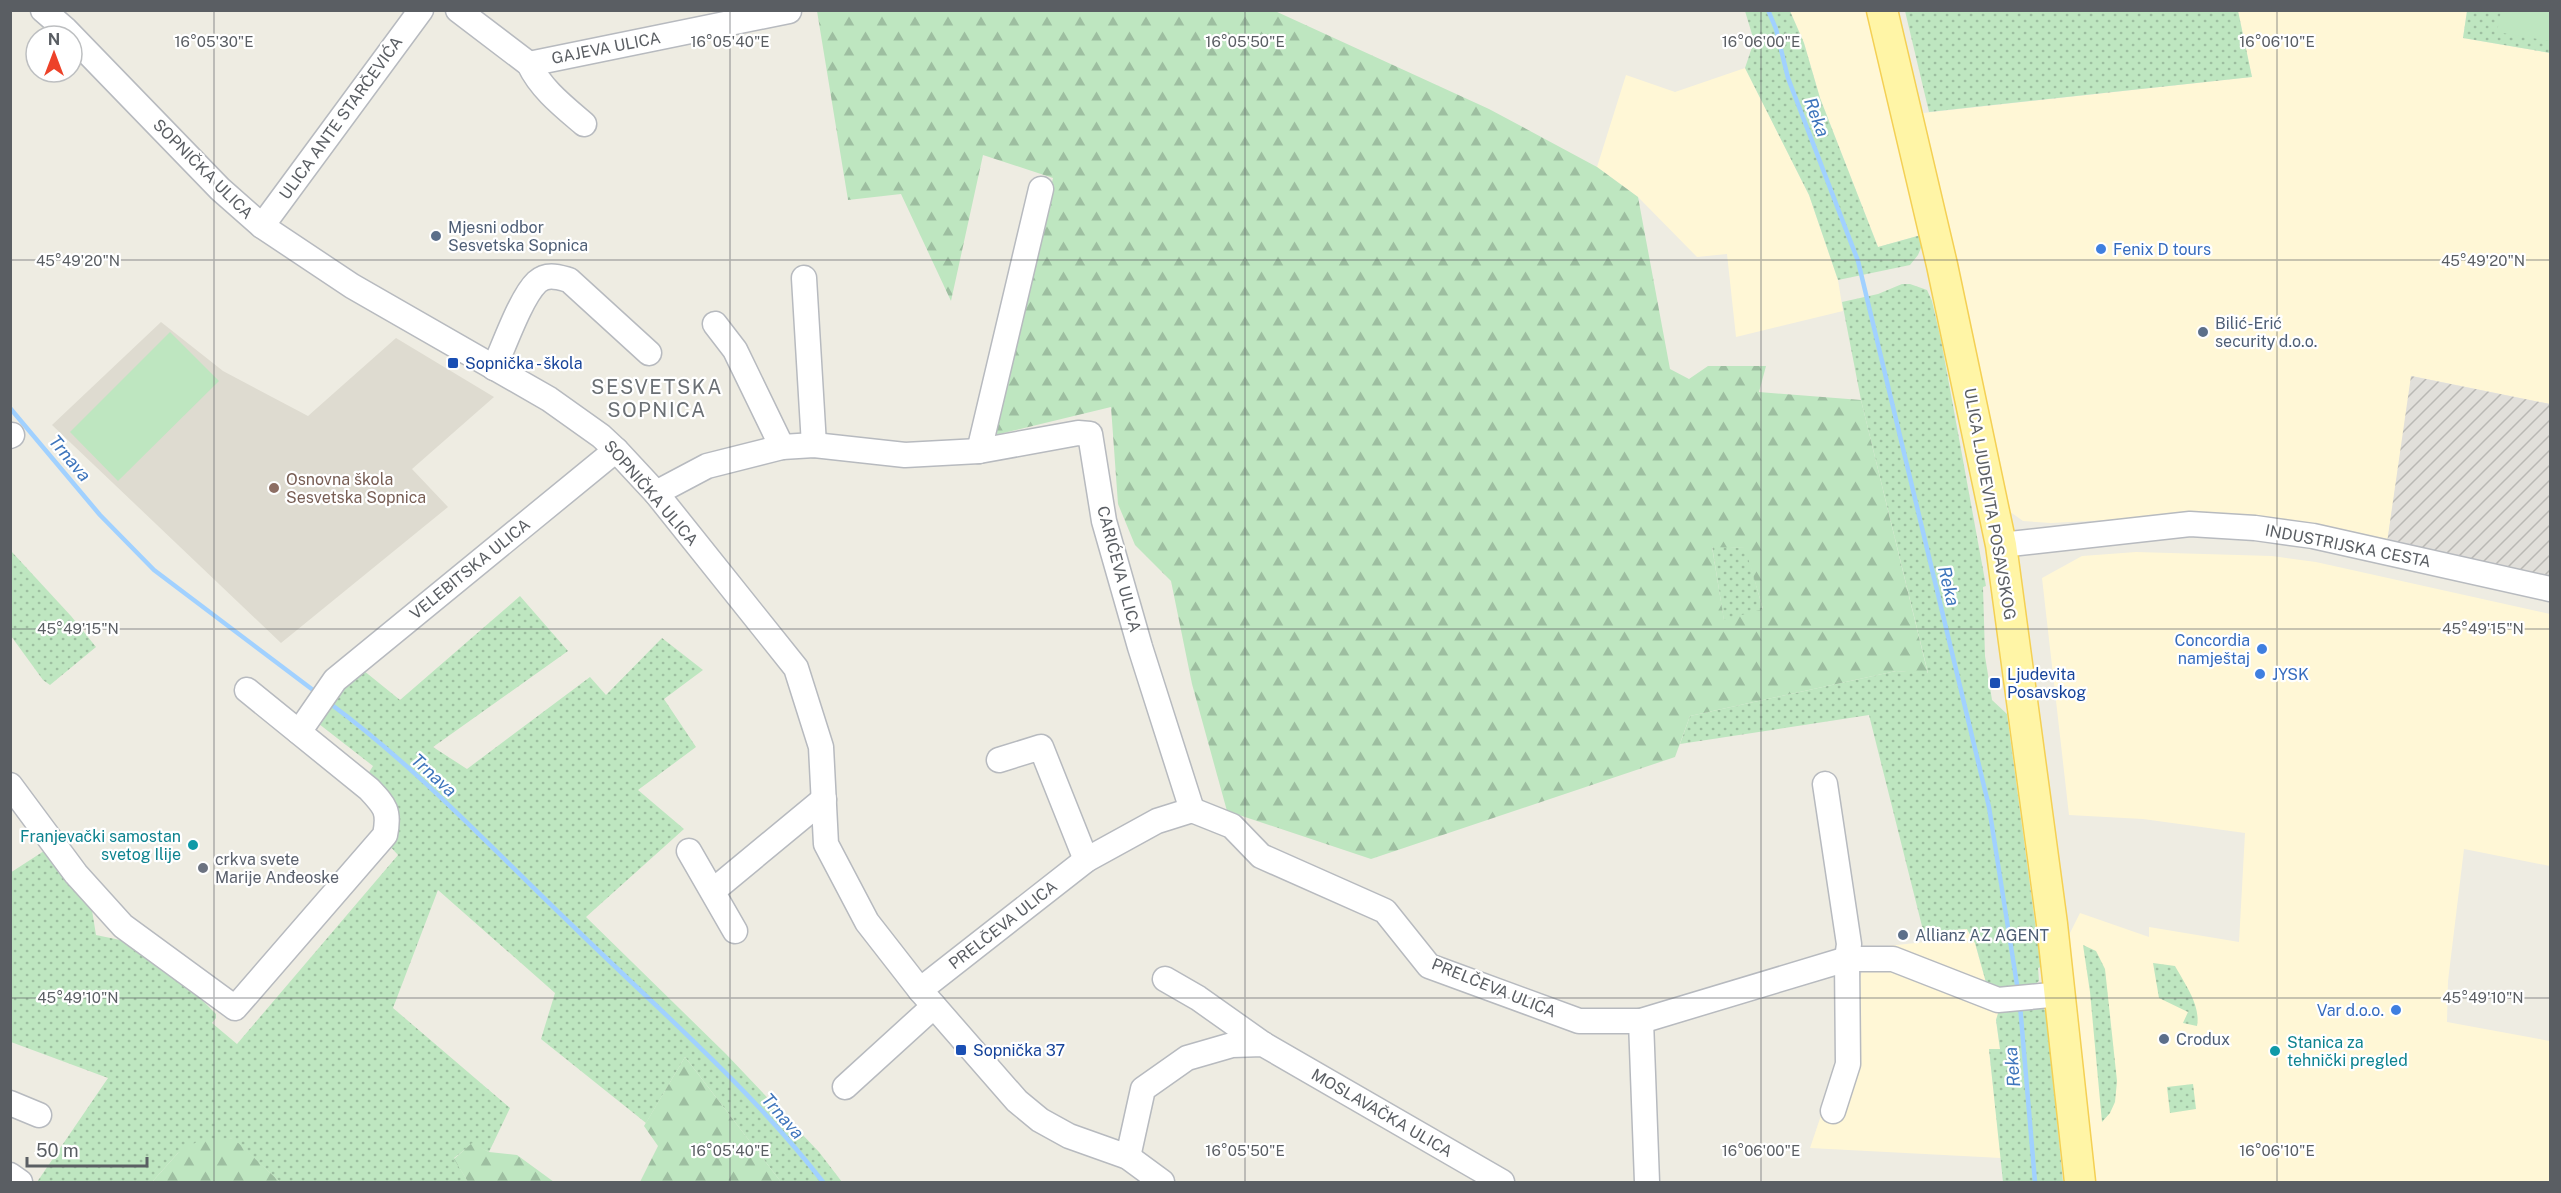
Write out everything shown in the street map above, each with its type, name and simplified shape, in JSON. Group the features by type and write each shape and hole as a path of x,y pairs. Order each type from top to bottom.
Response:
{"main road":[{"name":"ULICA LJUDEVITA POSAVSKOG","path":"1882,10 1954,321 2001,545 2051,995 2080,1182"}],"street":[{"name":"SOPNIČKA ULICA","path":"43,10 68,20 220,189 262,226 352,286 577,417 616,450 656,493 796,668 822,747 826,844 867,922 927,998 1017,1101 1040,1120 1069,1136 1128,1157 1162,1182"},
{"name":"GAJEVA ULICA","path":"458,10 529,64 534,76 556,100 584,124"},
{"name":"GAJEVA ULICA","path":"529,64 789,11"},
{"name":"ULICA ANTE STARČEVIĆA","path":"262,226 408,16"},
{"path":"979,451 1041,189"},
{"path":"494,368 526,297 538,281 553,275 569,280 649,353"},
{"path":"804,278 814,445"},
{"path":"716,324 735,350 783,447"},
{"name":"CARIĆEVA ULICA","path":"656,493 707,466 783,447 814,445 905,455 979,451 1078,433 1090,434 1104,521 1140,647 1192,810"},
{"name":"VELEBITSKA ULICA","path":"299,732 321,698 344,672 616,450"},
{"name":"INDUSTRIJSKA CESTA","path":"2001,545 2190,524 2255,528 2313,536 2550,589"},
{"path":"10,785 76,874 123,927 235,1008 385,835 388,819 383,804 247,690"},
{"path":"999,760 1041,747 1086,860"},
{"path":"1825,784 1849,944 1847,959 1848,1064 1833,1111"},
{"path":"714,890 824,799"},
{"name":"PRELČEVA ULICA","path":"927,998 1086,860 1157,821 1192,810 1232,826 1261,856 1385,911 1429,966 1579,1021 1641,1021 1847,959 1893,959 1998,999 2051,995"},
{"path":"689,851 714,890 735,931"},
{"name":"MOSLAVAČKA ULICA","path":"1165,979 1198,998 1263,1044 1502,1182"},
{"path":"845,1087 927,998"},
{"path":"1641,1021 1647,1182"},
{"path":"1128,1157 1143,1089 1187,1058 1232,1046 1263,1044"},
{"path":"10,1103 39,1115"},
{"path":"10,1175 20,1182"}],"shaded area":[{"path":"1790,11 1872,11 1921,235 1878,247 1820,98 1804,43"},
{"path":"2238,11 2467,11 2463,38 2550,53 2550,404 2412,376 2387,543 2185,516 2051,523 2023,521 2009,511 1914,114 2252,77"},
{"path":"1745,68 1809,195 1838,280 1843,311 1736,337 1727,254 1697,257 1638,197 1597,167 1626,75 1675,92"},
{"name":"Osnovna škola Sesvetska Sopnica","path":"161,322 223,371 308,416 396,338 494,397 412,469 448,507 281,643 52,425"},
{"path":"2411,376 2550,404 2550,580 2387,543"},
{"path":"2136,552 2272,556 2316,562 2550,614 2550,866 2464,849 2448,981 2447,1022 2550,1041 2550,1182 2090,1182 2066,941 2080,913 2149,937 2149,927 2239,942 2245,833 2143,819 2069,815 2042,578 2082,556"},
{"path":"1967,929 1975,943 1987,986 1999,1010 1996,1020 2000,1049 1989,1050 2001,1158 1810,1148 1836,1071 1868,948 1925,942 1941,931"}],"green space":[{"path":"817,11 1275,11 1489,109 1597,167 1638,197 1670,369 1689,379 1708,366 1766,366 1759,392 1861,400 1928,674 1896,671 1690,716 1675,757 1371,859 1227,811 1192,684 1171,581 1135,545 1118,504 1111,407 995,435 1053,178 983,155 951,301 901,194 848,200","holes":["1712,547 1745,548 1763,609 1724,620"]},
{"path":"1745,11 1790,11 1804,43 1820,98 1878,247 1921,235 1923,243 1918,255 1910,265 1838,280 1809,195 1745,68 1754,41"},
{"path":"1905,11 2238,11 2252,77 1929,112"},
{"path":"2467,11 2550,11 2550,53 2463,38"},
{"path":"2501,11 2550,11 2550,41 2497,32"},
{"path":"1902,284 1910,284 1927,290 1932,301 1941,340 1986,586 1983,587 1985,656 1992,700 2007,714 2041,967 2038,968 2039,981 2034,985 1999,989 1987,986 1975,943 1967,929 1941,931 1926,942 1869,715 1680,744 1690,716 1896,671 1928,673 1861,400 1842,302 1878,294"},
{"path":"170,332 219,381 118,481 70,432"},
{"path":"1712,546 1746,548 1763,610 1724,621"},
{"path":"11,551 71,616 96,647 50,685 43,680 11,636"},
{"path":"520,596 568,651 433,747 467,769 590,677 606,695 662,638 703,670 664,699 696,747 638,790 684,829 586,917 726,1054 819,1152 842,1182 781,1182 685,1057 646,1123 541,1039 555,993 438,890 393,1008 510,1108 489,1152 472,1144 454,1158 468,1182 280,1182 232,1138 178,1153 152,1182 37,1182 108,1078 11,1042 10,873 47,849 91,904 96,935 125,941 196,994 216,1014 212,1023 237,1044 398,855 387,843 365,779 373,766 319,724 358,666 400,700"},
{"path":"2083,945 2096,951 2105,969 2117,1081 2115,1102 2110,1113 2102,1122 2090,992"},
{"path":"2153,963 2175,966 2197,1011 2197,1026 2183,1023 2188,1012 2159,998"},
{"path":"2041,1007 2046,1011 2063,1182 2003,1182 1989,1049 2000,1049 1996,1020 1999,1010"},
{"path":"685,1057 781,1182 640,1182 658,1146 644,1126"},
{"path":"2193,1084 2196,1109 2170,1113 2167,1087"},
{"path":"233,1138 280,1182 152,1182 178,1153 200,1140"},
{"path":"472,1143 489,1152 517,1155 554,1182 468,1182 454,1159"}],"waterway":[{"name":"Reka","path":"1768,10 1776,29 1788,78 1858,261 1989,807 2018,991"},
{"name":"Trnava","path":"10,408 100,515 154,570 317,693"},
{"name":"Trnava","path":"328,702 425,783 704,1051 766,1115 823,1182"},
{"name":"Reka","path":"2020,1005 2035,1182"}],"place":[{"name":"Mjesni odbor Sesvetska Sopnica","path":"436,236"},
{"name":"Fenix D tours","path":"2101,249"},
{"name":"Bilić-Erić security d.o.o.","path":"2203,332"},
{"name":"Sopnička - škola","path":"453,363"},
{"name":"Osnovna škola Sesvetska Sopnica","path":"274,488"},
{"name":"Concordia namještaj","path":"2262,649"},
{"name":"JYSK","path":"2260,674"},
{"name":"Ljudevita Posavskog","path":"1995,683"},
{"name":"Franjevački samostan svetog Ilije","path":"193,845"},
{"name":"crkva svete Marije Anđeoske","path":"203,868"},
{"name":"Allianz AZ AGENT","path":"1903,935"},
{"name":"Var d.o.o.","path":"2396,1010"},
{"name":"Crodux","path":"2164,1039"},
{"name":"Sopnička 37","path":"961,1050"},
{"name":"Stanica za tehnički pregled","path":"2275,1051"}],"district":[{"name":"SESVETSKA SOPNICA","path":"657,398"}]}
